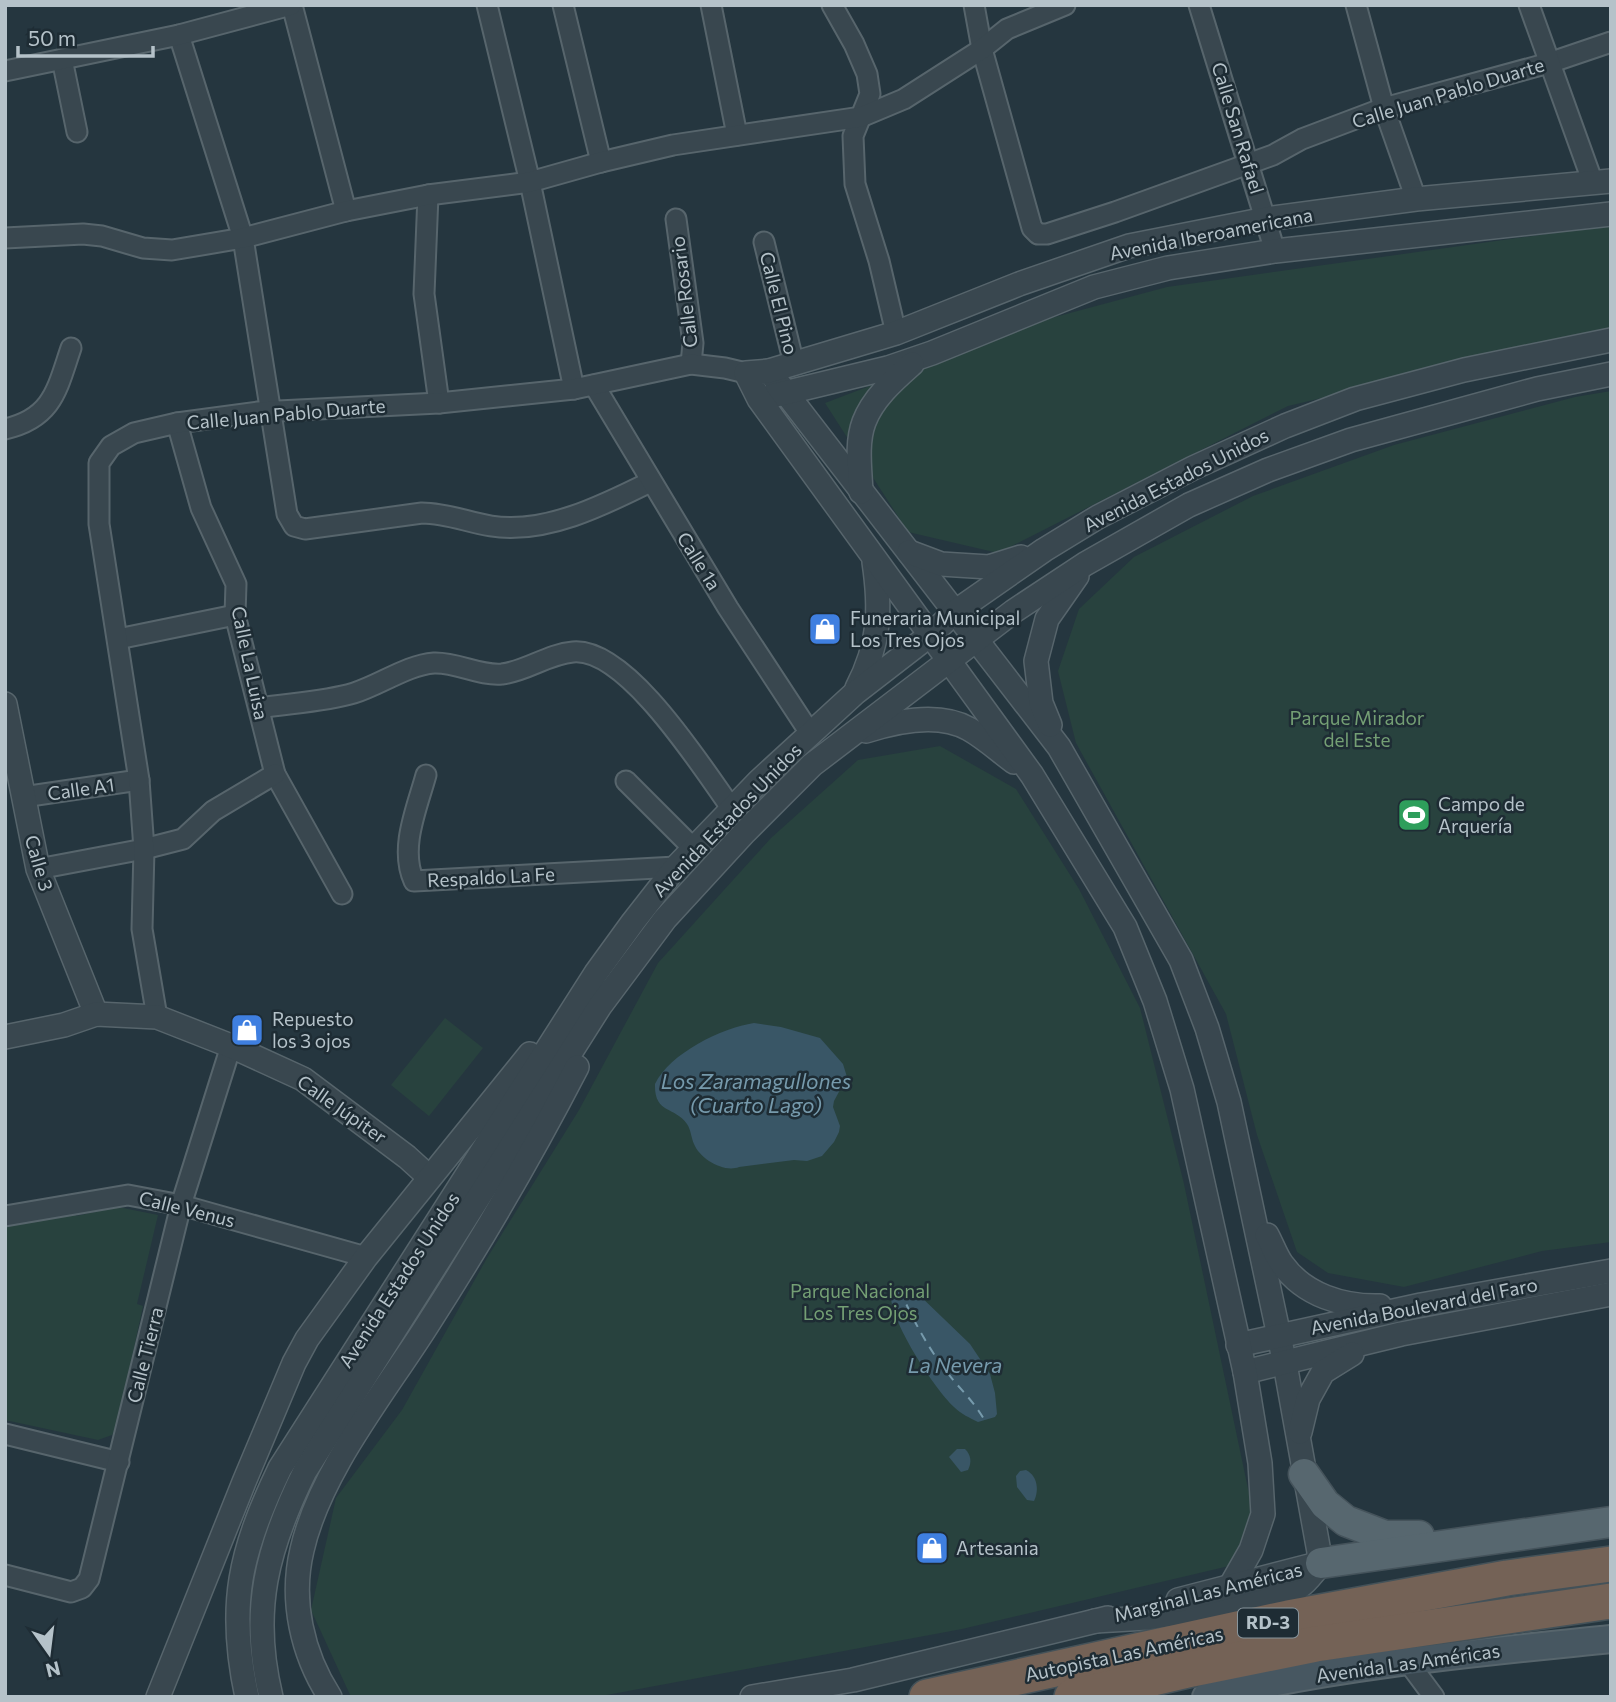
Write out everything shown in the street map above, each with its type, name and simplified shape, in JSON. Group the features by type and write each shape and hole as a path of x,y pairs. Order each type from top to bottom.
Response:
{"highway":[{"path":"1531,1575 1559,1563 1611,1553"},
{"name":"Autopista Las Américas","path":"928,1697 1288,1618 1611,1563"},
{"name":"Autopista Las Américas","path":"1072,1697 1316,1644 1611,1601"},
{"path":"1316,1644 1474,1636 1611,1622"}],"main road":[{"path":"1304,1474 1325,1504 1346,1521 1385,1536 1518,1534"},
{"path":"1321,1563 1611,1522"},
{"name":"Avenida Las Américas","path":"1213,1696 1289,1679 1408,1662 1611,1639"}],"street":[{"path":"5,71 179,35 292,5 346,211"},
{"path":"487,5 530,182 574,389"},
{"path":"563,5 601,162"},
{"path":"711,5 737,135"},
{"path":"832,5 867,74 870,93 853,136 855,184 879,261 895,333"},
{"path":"974,5 982,48"},
{"path":"5,239 83,234 102,236 143,248 172,250 243,238 346,211 428,195 530,182 673,145 861,117 904,99 1007,29 1065,5"},
{"name":"Calle San Rafael","path":"1199,5 1275,251"},
{"path":"1356,5 1384,108 1416,200"},
{"path":"1529,5 1549,63 1602,182"},
{"path":"179,35 243,238 287,514 294,526 305,530 422,513 440,513 492,527 530,527 598,508 650,481"},
{"name":"Calle Juan Pablo Duarte","path":"982,48 1032,228 1038,234 1047,234 1273,155 1302,139 1384,108 1549,63 1611,43"},
{"path":"62,59 78,132"},
{"name":"Avenida Iberoamericana","path":"746,373 769,371 895,333 1018,284 1129,246 1266,219 1416,200 1602,182"},
{"path":"428,195 424,294 439,403"},
{"name":"Avenida Iberoamericana","path":"759,399 919,357 1094,287 1124,278 1215,259 1275,251 1611,214"},
{"name":"Calle Rosario","path":"676,219 693,343 691,364"},
{"name":"Calle El Pino","path":"765,242 794,364"},
{"name":"Avenida Estados Unidos","path":"247,1697 236,1634 238,1593 246,1549 260,1509 280,1468 596,973 676,867 732,809 855,692 930,635 955,612 1044,550 1098,517 1193,468 1285,426 1355,400 1464,370 1611,340"},
{"path":"5,429 31,419 45,410 58,386 71,348"},
{"path":"861,492 859,456 864,422 883,390 919,357"},
{"name":"Calle Juan Pablo Duarte","path":"157,1017 142,929 144,849 139,780 99,524 99,463 111,446 134,433 177,423 271,412 439,403 574,389 691,364 746,373"},
{"path":"752,1697 853,1680 1095,1621 1147,1618 1275,1598 1304,1585 1321,1563 1253,1205 1229,1102 1207,1028 1181,960 1059,747 769,371"},
{"path":"746,373 759,399 1032,775 1125,927 1155,1001 1182,1089 1245,1372 1260,1463 1263,1514 1251,1550 1230,1587"},
{"name":"Avenida Estados Unidos","path":"271,1697 265,1674 261,1634 264,1586 270,1554 285,1511 305,1471 626,969 665,919 745,832 812,765 1014,611 1086,564 1189,505 1268,470 1351,440 1537,389 1611,374"},
{"name":"Calle 1a","path":"594,385 728,608 810,733"},
{"name":"Calle La Luisa","path":"177,423 201,508 236,584 235,615 275,774 342,894"},
{"path":"907,551 941,564 989,568 1044,550"},
{"path":"855,692 867,668 876,636 879,599 873,559"},
{"path":"1059,747 1041,703 1036,661 1046,619 1086,564"},
{"path":"118,639 235,615"},
{"path":"259,708 351,694 416,667 433,663 498,674 514,672 549,658 575,652 592,654 610,663 631,680 655,706 732,809"},
{"name":"Calle 3","path":"5,704 38,869 96,1014"},
{"path":"850,736 897,721 943,721 967,728 1032,775"},
{"path":"38,869 183,839 213,811 275,774"},
{"name":"Respaldo La Fe","path":"426,775 409,839 408,868 414,881 676,867"},
{"name":"Calle A1","path":"23,797 139,780"},
{"path":"626,781 694,849"},
{"path":"330,1697 312,1664 305,1644 297,1596 302,1550 320,1496 334,1468 506,1200 626,969"},
{"path":"158,1697 294,1363 326,1310 429,1177 596,973"},
{"name":"Calle Júpiter","path":"5,1037 96,1014 157,1017 231,1046 303,1079 407,1157 429,1177"},
{"name":"Calle Tierra","path":"5,1575 72,1592 82,1588 89,1579 181,1205 231,1046"},
{"path":"403,1274 429,1177"},
{"name":"Calle Venus","path":"5,1216 128,1195 181,1205 366,1257"},
{"path":"1253,1205 1281,1263 1292,1276 1320,1296 1360,1307 1421,1306"},
{"name":"Avenida Boulevard del Faro","path":"1238,1345 1421,1306 1611,1271"},
{"name":"Avenida Boulevard del Faro","path":"1245,1372 1401,1334 1611,1294"},
{"path":"1298,1442 1308,1399 1323,1372 1358,1349 1401,1334"},
{"path":"5,1434 119,1462"},
{"name":"Marginal Las Américas","path":"1095,1621 1321,1563"},
{"path":"1408,1662 1434,1697"}],"green space":[{"path":"1611,225 1611,330 1288,406 998,553 908,532 825,403 1044,320 1167,287"},
{"name":"Parque Mirador del Este","path":"1611,391 1611,1242 1542,1251 1404,1287 1328,1273 1297,1252 1257,1135 1226,1014 1076,743 1058,671 1079,609 1134,557 1253,496 1394,445 1575,397"},
{"name":"Parque Nacional Los Tres Ojos","path":"940,746 1016,789 1079,889 1140,1008 1184,1184 1255,1522 1229,1566 962,1629 596,1697 351,1697 311,1610 336,1498 402,1410 487,1258 579,1110 658,963 771,838 858,760"},
{"path":"445,1018 483,1048 429,1116 391,1085"},
{"path":"118,1207 158,1215 137,1304 143,1306 117,1427 112,1435 98,1440 5,1420 5,1225 75,1210 76,1216"}],"water":[{"name":"Los Zaramagullones (Cuarto Lago)","path":"754,1023 820,1038 843,1064 847,1077 833,1107 840,1126 839,1132 822,1156 807,1161 794,1160 733,1168 720,1166 701,1155 687,1124 658,1100 655,1084 662,1073 684,1052 727,1030"},
{"name":"La Nevera","path":"900,1290 917,1293 970,1344 990,1374 995,1393 995,1417 978,1422 954,1407 936,1386 916,1356 893,1310 891,1298"},
{"path":"957,1449 965,1449 969,1454 968,1470 961,1472 949,1457"},
{"path":"1026,1470 1033,1476 1036,1484 1034,1501 1027,1500 1017,1487 1016,1476 1020,1471"}],"ferry route":[{"path":"900,1290 931,1349 985,1421"}],"place":[{"name":"Funeraria Municipal Los Tres Ojos","path":"825,629"},
{"name":"Campo de Arquería","path":"1414,815"},
{"name":"Repuesto los 3 ojos","path":"247,1030"},
{"name":"Artesania","path":"932,1548"}]}
